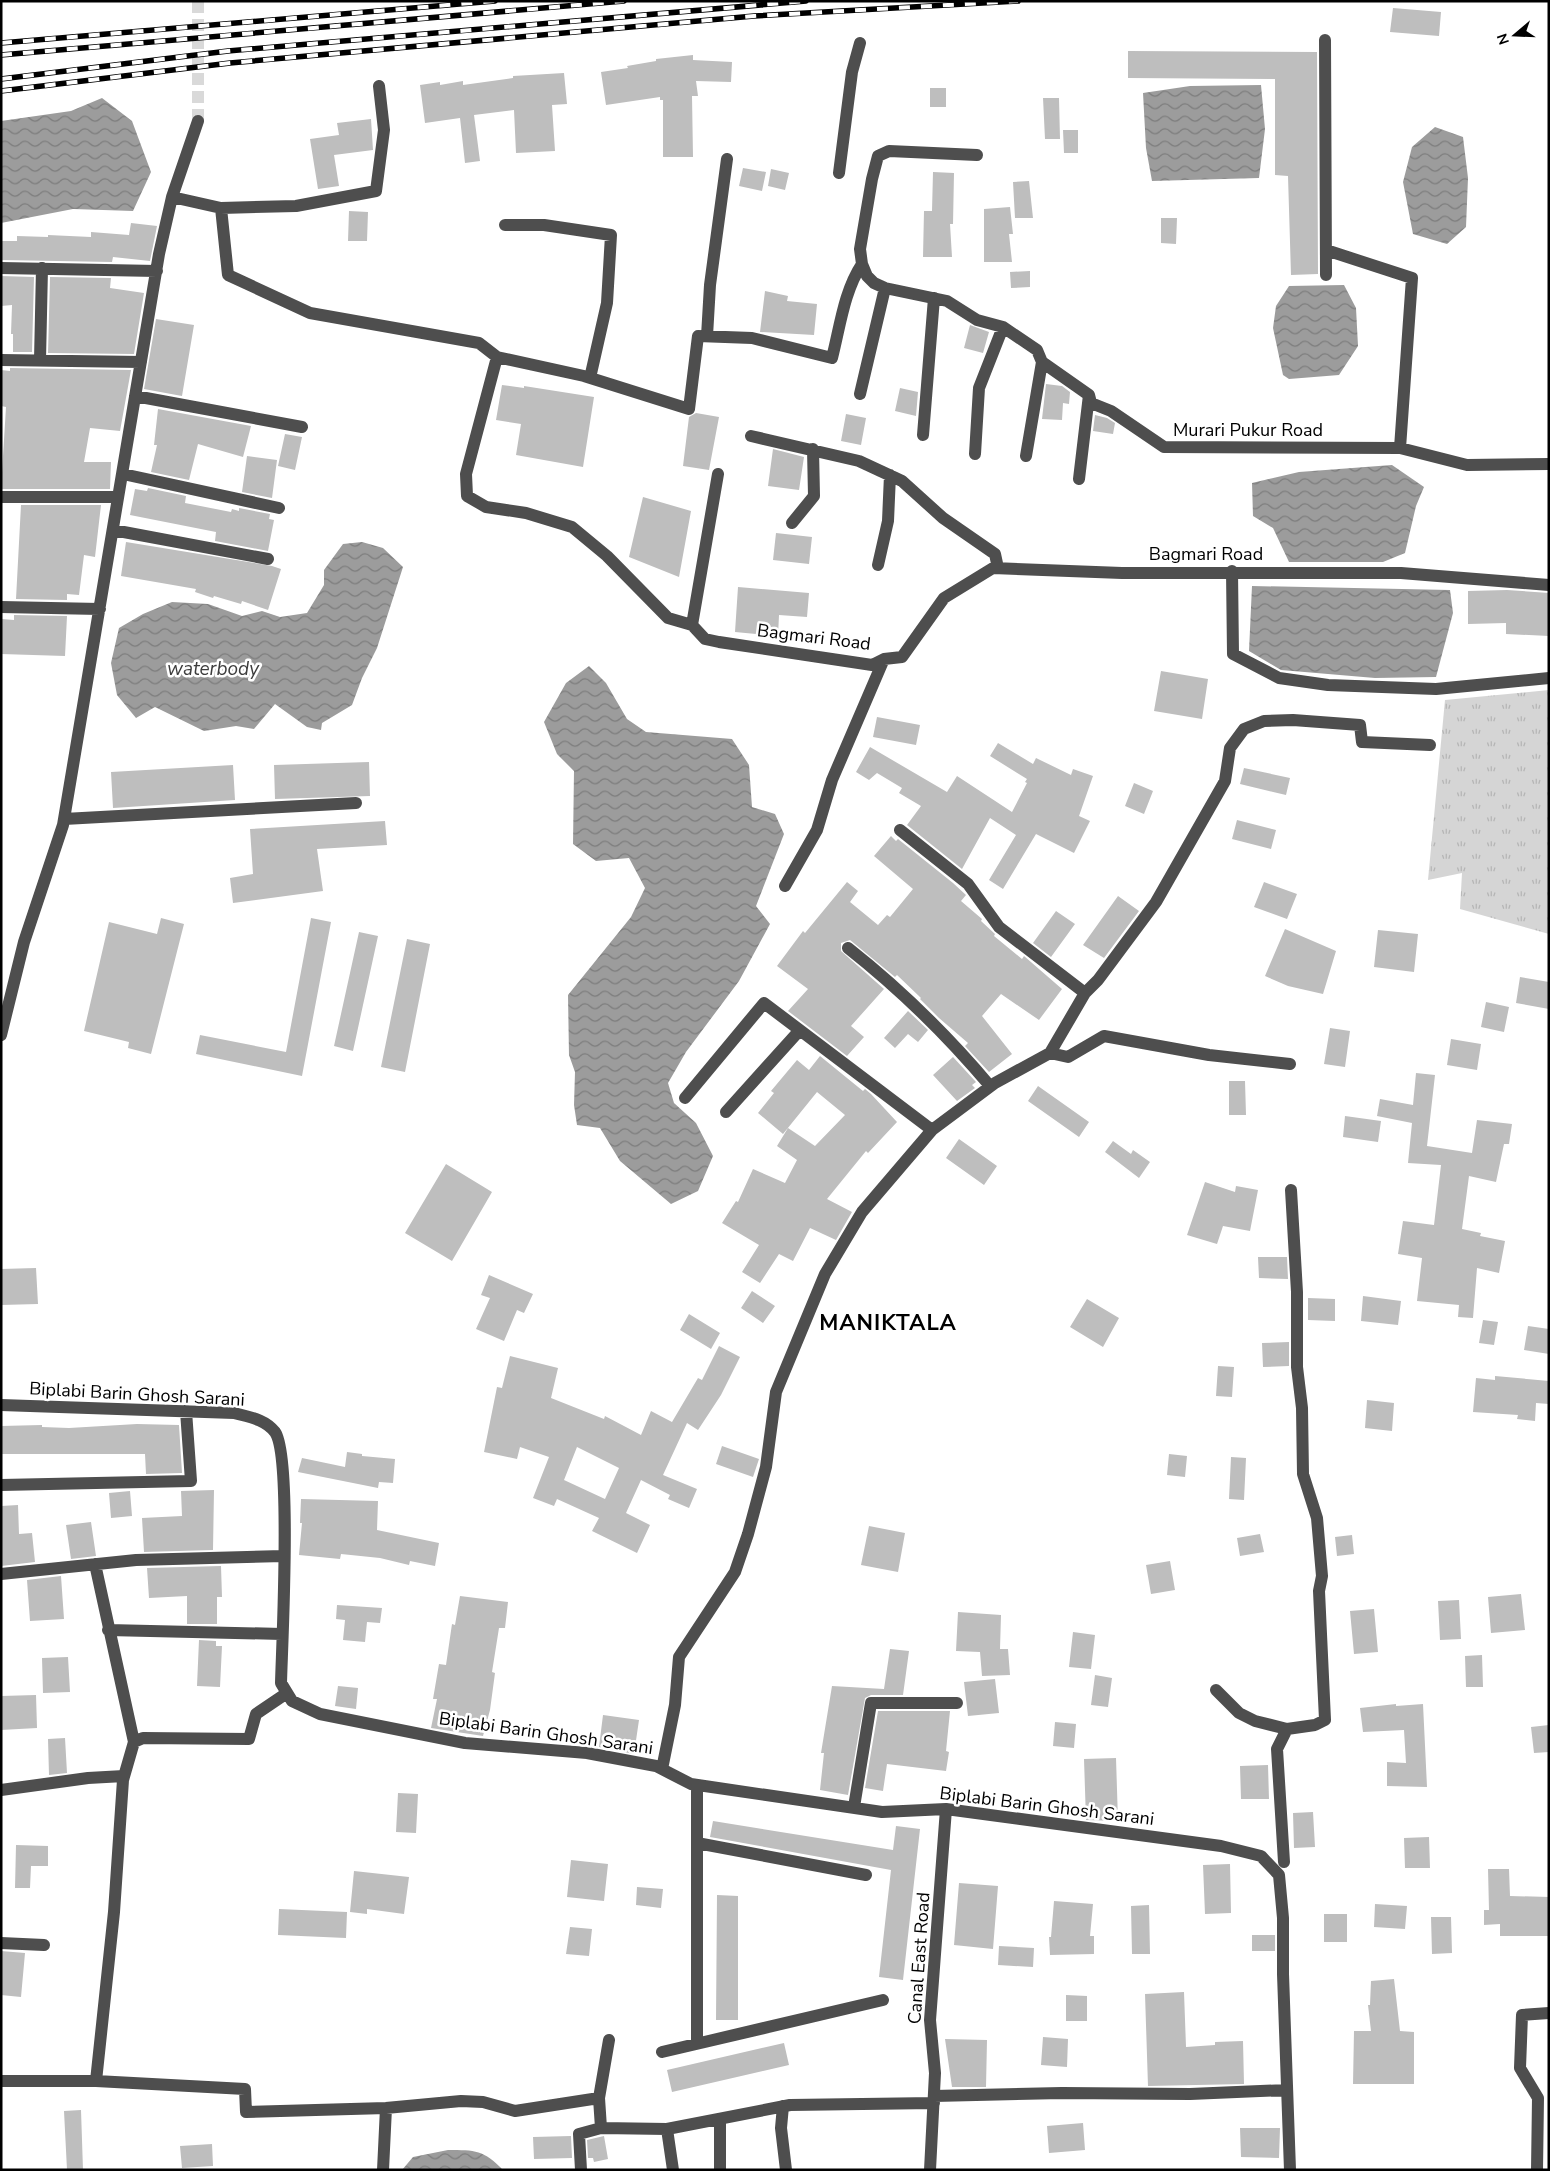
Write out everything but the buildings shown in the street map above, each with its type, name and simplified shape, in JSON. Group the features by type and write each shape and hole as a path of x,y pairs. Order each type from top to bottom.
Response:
{"street":[{"path":"1325,40 1326,275"},
{"path":"839,173 852,72 860,43"},
{"path":"172,197 221,208 296,206 376,191 384,130 379,86"},
{"path":"1,1035 24,942 64,819 157,271 172,197 198,121"},
{"path":"221,208 228,275 310,313 479,343 497,357 590,378 689,409 698,336 752,338 832,358 848,294 855,274 862,264 860,249 863,225 878,156 889,151 977,155"},
{"path":"708,336 710,285 728,159"},
{"path":"505,225 544,225 611,235 606,303 590,378"},
{"path":"1326,250 1412,278 1400,448"},
{"name":"Murari Pukur Road","path":"862,264 867,276 874,283 885,288 947,301 977,320 1003,327 1037,350 1042,362 1089,395 1091,403 1111,411 1164,447 1400,448 1467,465 1549,464"},
{"path":"1,268 157,271"},
{"path":"40,360 42,268"},
{"path":"860,394 885,288"},
{"path":"923,435 934,298"},
{"path":"975,454 979,388 1003,327"},
{"name":"Bagmari Road","path":"497,357 466,474 467,496 486,507 526,513 572,527 607,556 668,618 692,625 705,639 718,642 872,666 884,659 902,657 944,598 993,568 1122,572 1401,573 1549,584"},
{"path":"1,360 141,362"},
{"path":"1026,456 1042,362"},
{"path":"1079,479 1089,395"},
{"path":"135,396 302,428"},
{"path":"751,436 859,461 902,481 943,518 995,554 998,568"},
{"path":"792,523 814,496 813,449"},
{"path":"123,474 279,508"},
{"path":"692,625 718,474"},
{"path":"878,564 888,521 890,475"},
{"path":"2,500 118,497"},
{"path":"114,530 268,559"},
{"path":"1232,571 1233,654 1278,678 1328,684 1436,689 1549,678"},
{"path":"1,607 100,610"},
{"path":"785,886 817,830 832,780 884,659"},
{"path":"662,1768 675,1705 679,1657 737,1564 748,1534 766,1467 776,1392 825,1274 862,1212 932,1130 990,1086 1050,1053 1085,993 1135,933 1156,902 1226,781 1230,748 1244,728 1264,721 1283,720 1360,725 1362,742 1430,745"},
{"path":"64,819 356,803"},
{"path":"900,830 968,884 999,927 1085,993"},
{"path":"848,948 893,984 958,1049 990,1086"},
{"path":"685,1098 764,1003 932,1130"},
{"path":"726,1112 799,1031"},
{"path":"1050,1053 1068,1057 1104,1036 1209,1055 1290,1064"},
{"path":"1216,1690 1239,1713 1255,1721 1287,1729 1315,1724 1325,1720 1319,1591 1322,1576 1317,1518 1303,1474 1302,1408 1297,1367 1297,1292 1291,1190"},
{"name":"Biplabi Barin Ghosh Sarani","path":"1,1405 234,1413 260,1420 275,1432 282,1458 283,1556 280,1683 292,1701 320,1714 465,1743 587,1753 662,1768 691,1784 882,1812 946,1809 1211,1845 1261,1856 1279,1875 1283,1918 1283,1974 1290,2170"},
{"path":"1,1486 191,1481 186,1411"},
{"path":"1,1574 136,1560 283,1556"},
{"path":"94,1564 134,1742 124,1776 114,1912 96,2081"},
{"path":"108,1630 282,1634"},
{"path":"134,1742 143,1738 249,1739 256,1714 287,1693"},
{"path":"854,1807 871,1703 957,1703"},
{"path":"1284,1862 1277,1749 1287,1729"},
{"path":"1,1790 88,1778 124,1776"},
{"path":"697,2042 698,1785"},
{"name":"Canal East Road","path":"930,2170 935,2072 930,2020 946,1809"},
{"path":"697,1843 866,1875"},
{"path":"1,1943 44,1945"},
{"path":"662,2052 697,2042 883,2000"},
{"path":"1537,2170 1538,2098 1520,2068 1522,2015 1549,2012"},
{"path":"601,2128 599,2098 609,2040"},
{"path":"1,2081 96,2081 246,2089 246,2112 386,2108 461,2101 483,2102 514,2111 599,2098"},
{"path":"581,2170 579,2134 601,2128 667,2129 783,2106 1062,2093 1190,2094 1287,2090"},
{"path":"783,2106 782,2128 786,2170"},
{"path":"384,2170 386,2108"},
{"path":"720,2119 720,2170"},
{"path":"667,2129 673,2170"}],"green space":[{"path":"1549,690 1549,934 1460,909 1462,873 1428,880 1445,700"}],"water":[{"path":"1261,85 1265,129 1259,178 1152,181 1146,148 1143,93 1190,86"},
{"path":"102,98 132,121 151,172 133,211 73,209 1,223 1,121 71,111"},
{"path":"1435,127 1463,137 1468,178 1466,227 1447,244 1413,234 1403,182 1412,147"},
{"path":"1344,285 1356,308 1358,346 1339,375 1289,379 1283,375 1273,328 1276,306 1289,286"},
{"path":"1392,465 1424,487 1416,506 1405,553 1383,562 1289,562 1273,528 1253,516 1252,483 1299,472"},
{"name":"waterbody","path":"362,542 383,548 403,567 377,648 362,678 352,705 322,723 321,730 307,727 275,704 254,729 236,726 204,731 155,707 136,718 117,695 111,663 119,628 143,614 172,602 208,604 242,616 262,611 280,617 307,613 324,585 324,570 343,544"},
{"path":"1252,586 1450,590 1453,613 1436,677 1375,678 1281,670 1249,651"},
{"path":"589,666 606,683 627,719 646,732 732,739 749,765 752,807 775,814 784,834 756,906 770,924 739,981 686,1052 668,1083 674,1103 696,1123 713,1156 698,1191 671,1204 620,1161 600,1128 577,1125 574,1105 575,1072 569,1055 568,995 631,917 645,888 629,858 596,861 573,844 574,771 557,754 544,722 566,683"},
{"path":"448,2150 478,2152 490,2158 503,2170 402,2170 413,2157"}],"tunnel":[{"path":"198,1 198,121"}],"railway":[{"path":"1,43 495,1"},
{"path":"1,55 624,1"},
{"path":"1,79 228,51 806,1"},
{"path":"1,91 230,63 754,16 1018,1"}],"district":[{"name":"MANIKTALA","path":"888,1323"}]}
